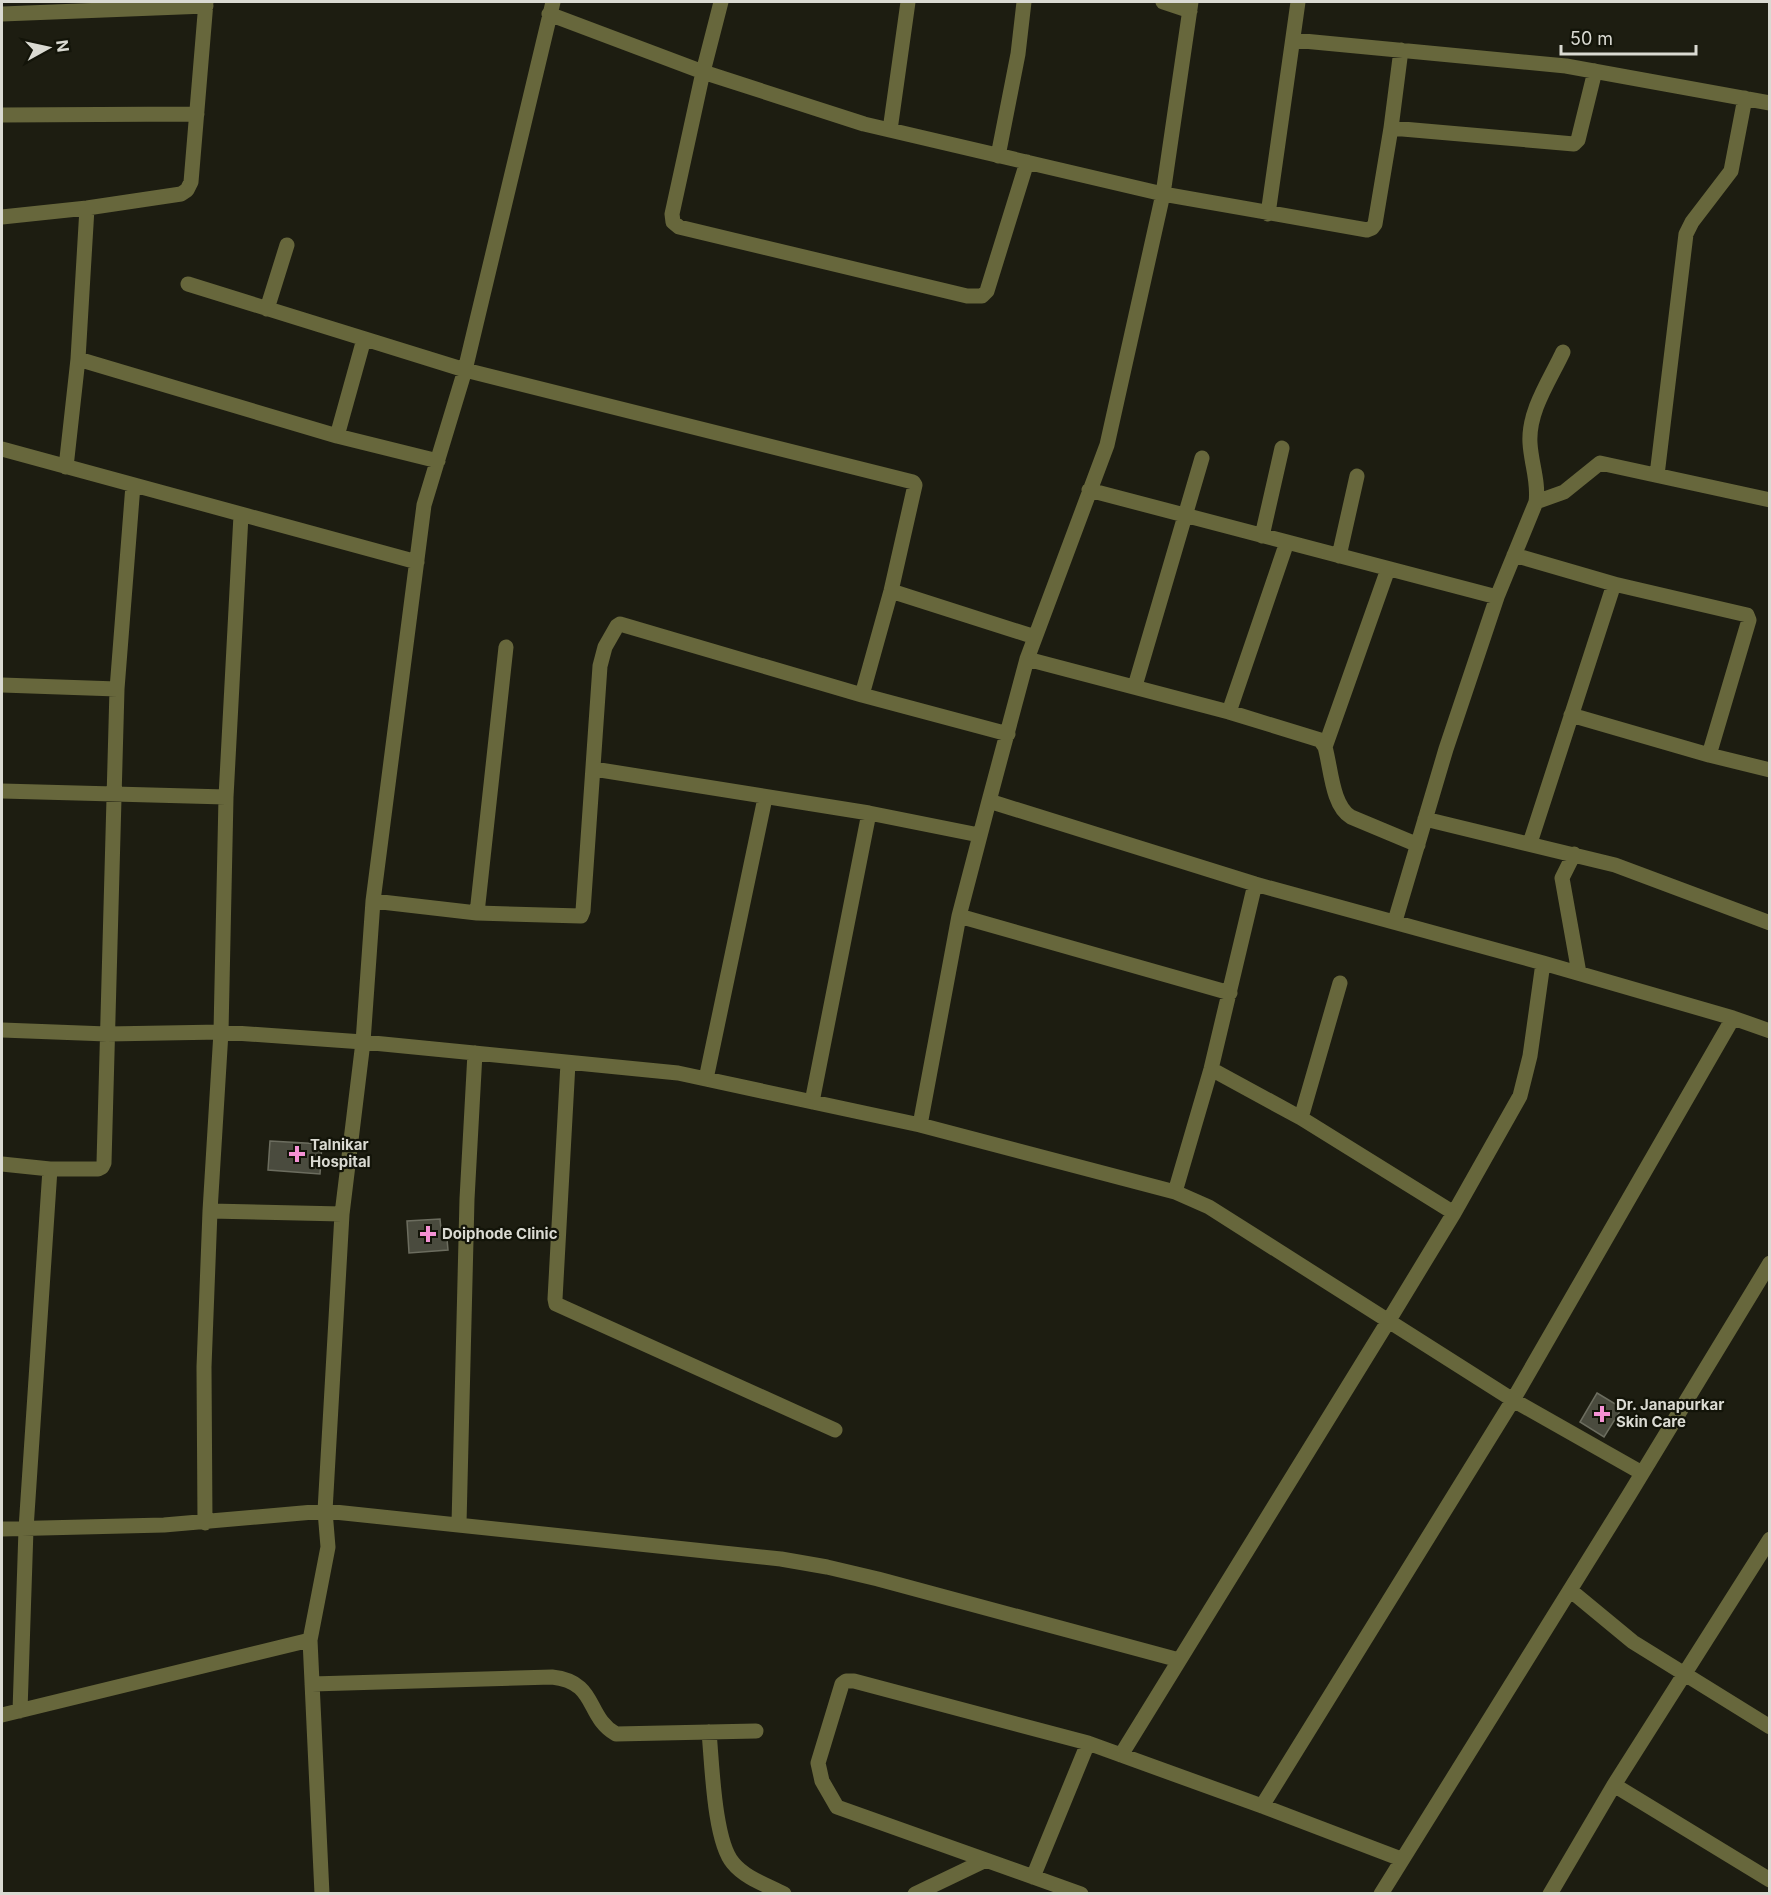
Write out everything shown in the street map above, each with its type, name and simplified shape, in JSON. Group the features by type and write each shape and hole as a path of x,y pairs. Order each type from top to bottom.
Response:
{"street":[{"path":"721,2 672,214 673,222 679,228 967,296 980,297 987,291 1027,162"},
{"path":"890,130 908,2"},
{"path":"998,156 1018,54 1024,2"},
{"path":"920,1125 959,916 979,835 1027,659 1107,445 1163,194 1190,6 1163,2"},
{"path":"1268,214 1298,2"},
{"path":"2,14 206,4 197,114 190,182 187,190 181,194 87,208 2,217"},
{"path":"322,1893 310,1640 328,1547 325,1511 342,1214 363,1042 373,901 424,505 465,370 551,8 703,72 864,124 1163,194 1367,230 1375,224 1401,50"},
{"path":"1293,40 1546,63 1770,103"},
{"path":"1391,128 1574,144 1578,140 1595,70"},
{"path":"1657,475 1686,234 1692,222 1731,171 1745,98"},
{"path":"2,115 197,114"},
{"path":"66,467 78,359 87,208"},
{"path":"267,309 287,244"},
{"path":"188,284 465,370 913,482 915,485 891,591 862,695"},
{"path":"337,436 364,339"},
{"path":"1395,921 1446,749 1497,597 1536,502 1537,485 1530,444 1532,422 1563,352"},
{"path":"78,359 337,436 438,461"},
{"path":"1262,536 1282,448"},
{"path":"2,449 417,562"},
{"path":"1136,686 1202,458"},
{"path":"1536,502 1564,492 1600,463 1770,500"},
{"path":"1339,556 1357,476"},
{"path":"2,1164 50,1169 98,1169 103,1165 117,689 133,485"},
{"path":"1089,490 1497,597"},
{"path":"205,1522 204,1367 220,1032 226,796 242,515"},
{"path":"1229,712 1287,542"},
{"path":"1514,555 1614,584 1749,616 1709,755"},
{"path":"1325,747 1388,569"},
{"path":"1530,843 1614,584"},
{"path":"891,591 1035,637"},
{"path":"373,901 477,913 578,917 582,915 600,666 605,647 620,624 862,695 1008,734"},
{"path":"477,913 506,647"},
{"path":"1027,659 1136,686 1317,739 1325,747 1342,811 1351,817 1418,845"},
{"path":"2,686 117,689"},
{"path":"1571,715 1770,770"},
{"path":"594,769 869,813 979,835"},
{"path":"2,791 226,796"},
{"path":"706,1079 765,798"},
{"path":"989,801 1255,884 1579,973 1770,1031"},
{"path":"812,1102 869,813"},
{"path":"1425,819 1530,843 1635,871 1770,923"},
{"path":"1574,854 1562,878 1579,973"},
{"path":"1175,1192 1211,1069 1255,884"},
{"path":"959,916 1230,993"},
{"path":"1121,1755 1454,1213 1520,1096 1524,1085 1543,963"},
{"path":"1301,1118 1340,983"},
{"path":"1262,1806 1513,1400 1733,1018"},
{"path":"2,1030 107,1034 220,1032 363,1042 678,1073 920,1125 1175,1192 1209,1207 1513,1400 1642,1473"},
{"path":"459,1524 467,1199 475,1053"},
{"path":"568,1063 555,1303 835,1430"},
{"path":"1211,1069 1301,1118 1454,1213"},
{"path":"20,1711 26,1529 50,1169"},
{"path":"210,1211 342,1214"},
{"path":"1381,1893 1770,1263"},
{"path":"2,1529 205,1522 325,1511 782,1559 827,1567 1179,1660"},
{"path":"1550,1893 1614,1785 1770,1539"},
{"path":"1570,1590 1633,1642 1770,1727"},
{"path":"2,1715 310,1640"},
{"path":"312,1684 565,1678 576,1683 587,1693 602,1722 616,1734 756,1731"},
{"path":"1081,1893 837,1807 822,1781 818,1763 842,1684 846,1681 854,1681 1088,1743 1262,1806 1401,1860"},
{"path":"709,1732 720,1833 726,1854 743,1872 784,1893"},
{"path":"1033,1877 1088,1743"},
{"path":"1614,1785 1770,1882 1763,1893"},
{"path":"915,1893 986,1860"}],"building":[{"path":"270,1141 322,1144 320,1174 268,1170"},
{"path":"440,1219 442,1240 447,1239 448,1250 409,1253 407,1221"},
{"path":"1597,1393 1622,1408 1604,1437 1580,1422"}],"place":[{"name":"Talnikar Hospital","path":"297,1154"},
{"name":"Doiphode Clinic","path":"428,1234"},
{"name":"Dr. Janapurkar Skin Care","path":"1602,1414"}]}
